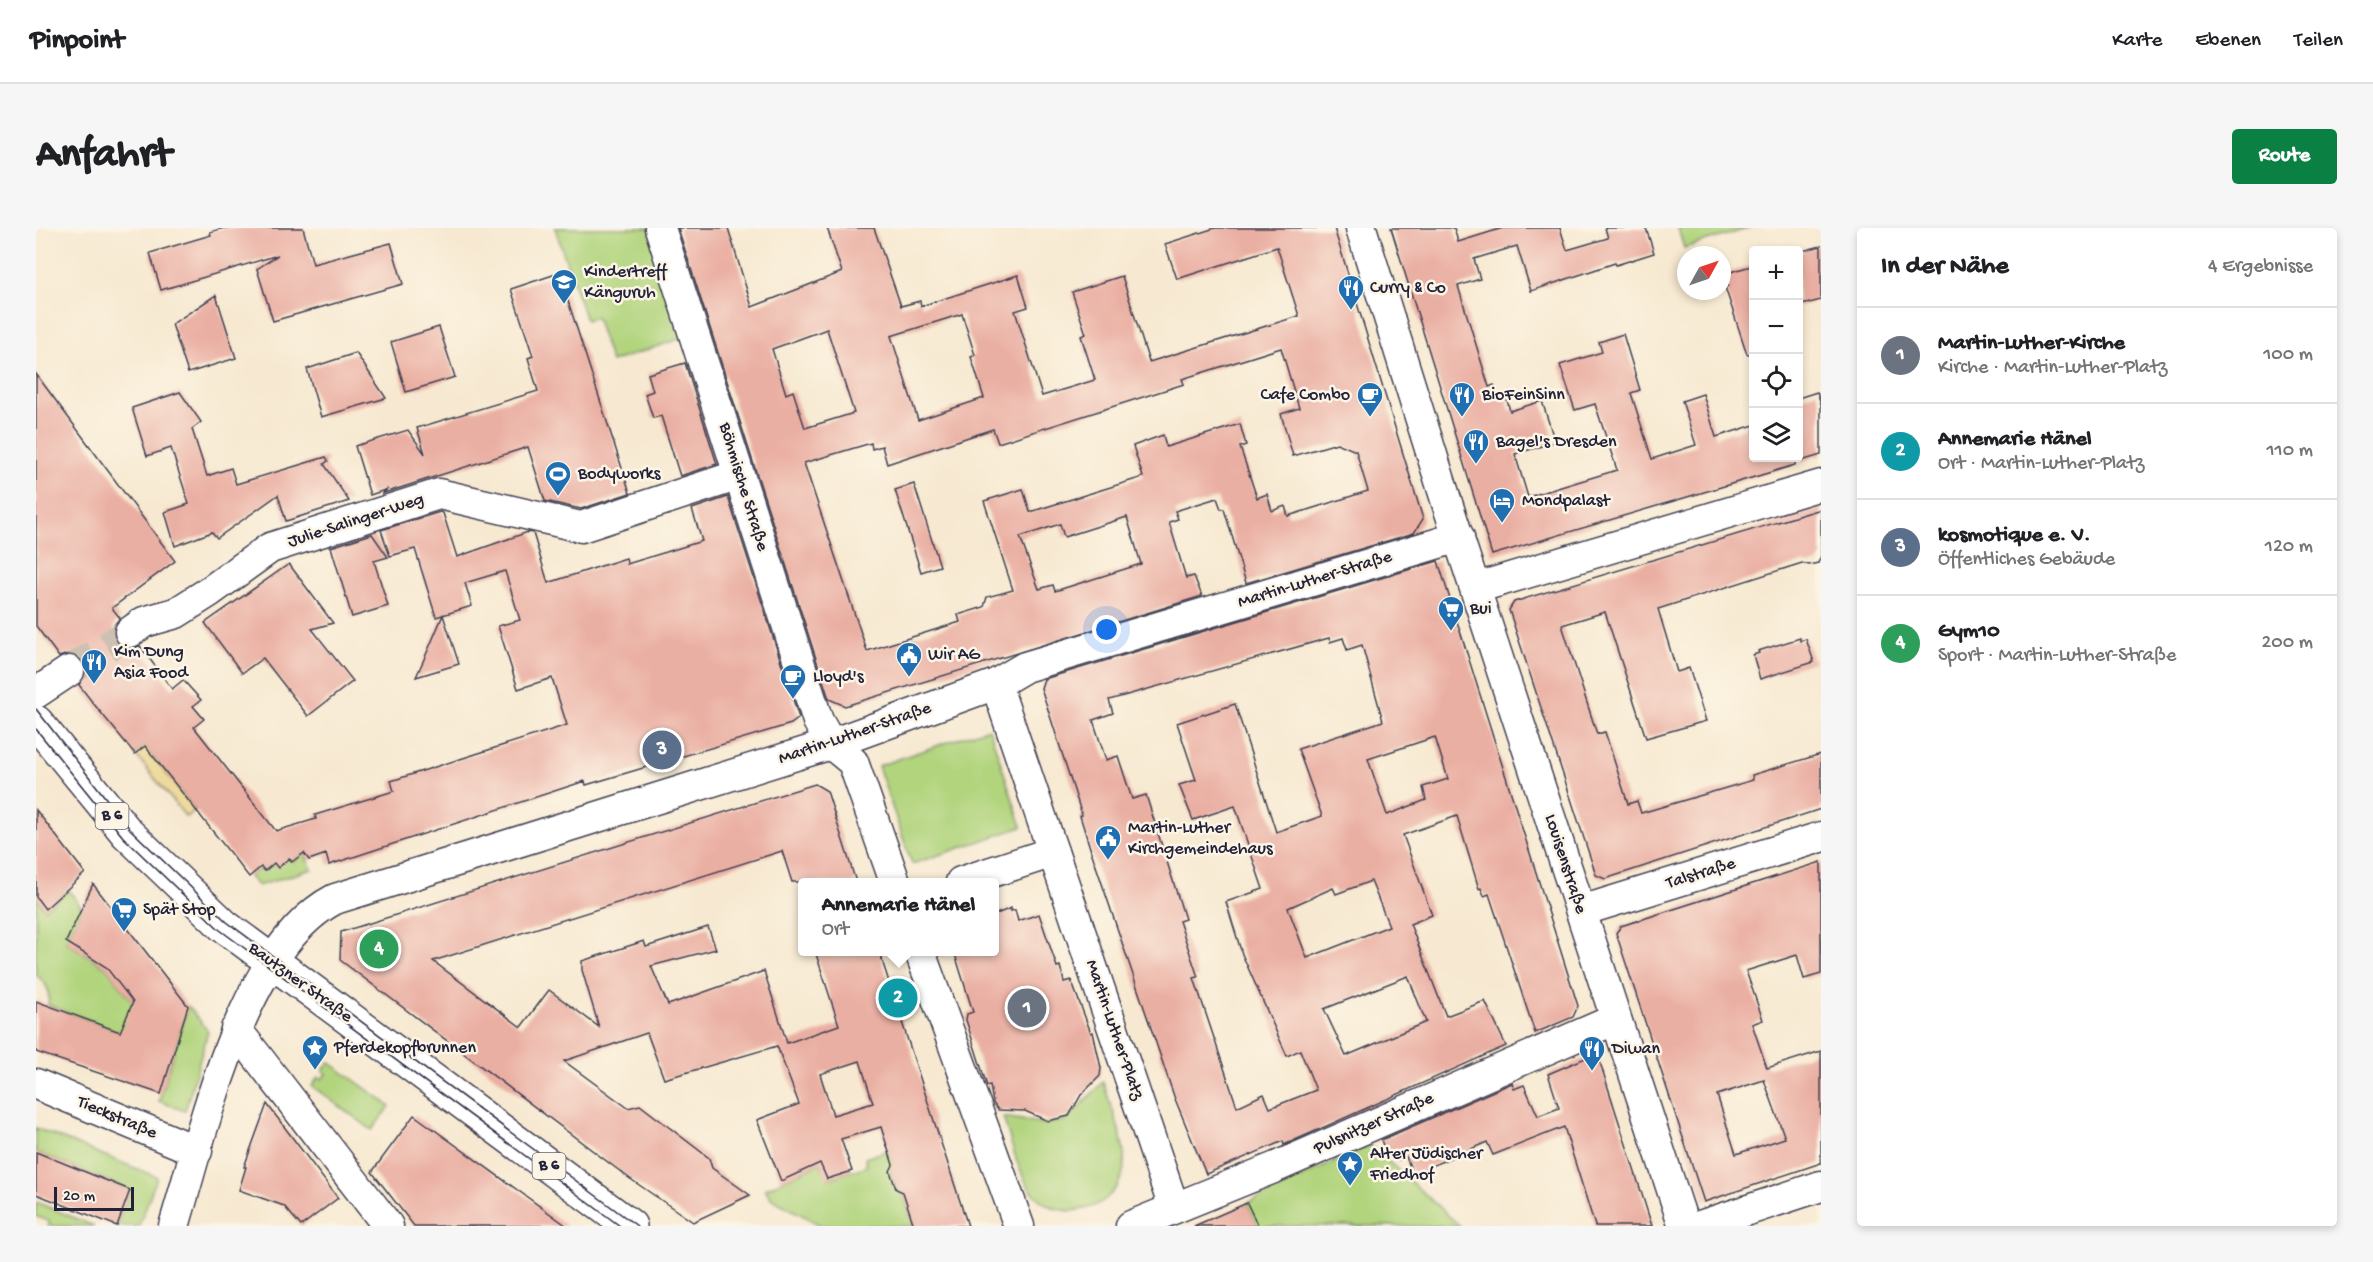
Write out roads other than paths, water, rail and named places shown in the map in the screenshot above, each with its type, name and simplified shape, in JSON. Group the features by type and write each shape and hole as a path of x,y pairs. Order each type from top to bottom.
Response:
{"main road":[{"name":"Bautzner Straße","path":"36,722 127,833 161,869 224,926 630,1226"}],"street":[{"name":"Böhmische Straße","path":"660,228 797,660 818,721 831,744"},
{"name":"Louisenstraße","path":"1361,228 1446,503 1476,588 1684,1226"},
{"name":"Julie-Salinger-Weg","path":"130,632 144,622 176,613 270,548 439,494 581,526 739,475"},
{"path":"1476,588 1821,484"},
{"name":"Martin-Luther-Straße","path":"174,1226 236,1029 272,962 305,920 335,899 831,744 996,684 1025,667 1459,537"},
{"path":"36,693 69,671"},
{"name":"Martin-Luther-Platz","path":"996,684 1174,1208"},
{"path":"831,744 853,762 894,878"},
{"name":"Talstraße","path":"1581,911 1821,837"},
{"path":"973,878 1053,852"},
{"path":"922,956 1019,1226"},
{"name":"Pulsnitzer Straße","path":"1131,1226 1276,1167 1616,1018"},
{"path":"236,1029 388,1226"},
{"name":"Tieckstraße","path":"36,1084 197,1151"},
{"path":"1700,1226 1821,1186"}],"tunnel":[{"path":"69,671 130,632"}],"tram line":[{"path":"36,709 130,829 227,922 637,1226"},
{"path":"36,729 123,837 220,930 620,1226"}],"place":[{"name":"Kindertreff Känguruh","path":"564,305"},
{"name":"Curry & Co","path":"1351,311"},
{"name":"Cafe Combo","path":"1370,418"},
{"name":"BioFeinSinn","path":"1462,418"},
{"name":"Bagel's Dresden","path":"1476,465"},
{"name":"Bodyworks","path":"558,497"},
{"name":"Mondpalast","path":"1502,524"},
{"name":"Bui","path":"1451,632"},
{"name":"Wir AG","path":"909,678"},
{"name":"Kim Dung Asia Food","path":"94,685"},
{"name":"Lloyd's","path":"793,700"},
{"name":"kosmotique e. V.","path":"662,750"},
{"name":"Martin-Luther Kirchgemeindehaus","path":"1108,861"},
{"name":"Spät Stop","path":"124,933"},
{"name":"Gym10","path":"379,949"},
{"name":"Annemarie Hänel","path":"898,998"},
{"name":"Martin-Luther-Kirche","path":"1027,1008"},
{"name":"Pferdekopfbrunnen","path":"315,1071"},
{"name":"Diwan","path":"1592,1072"},
{"name":"Alter Jüdischer Friedhof","path":"1350,1187"}]}
